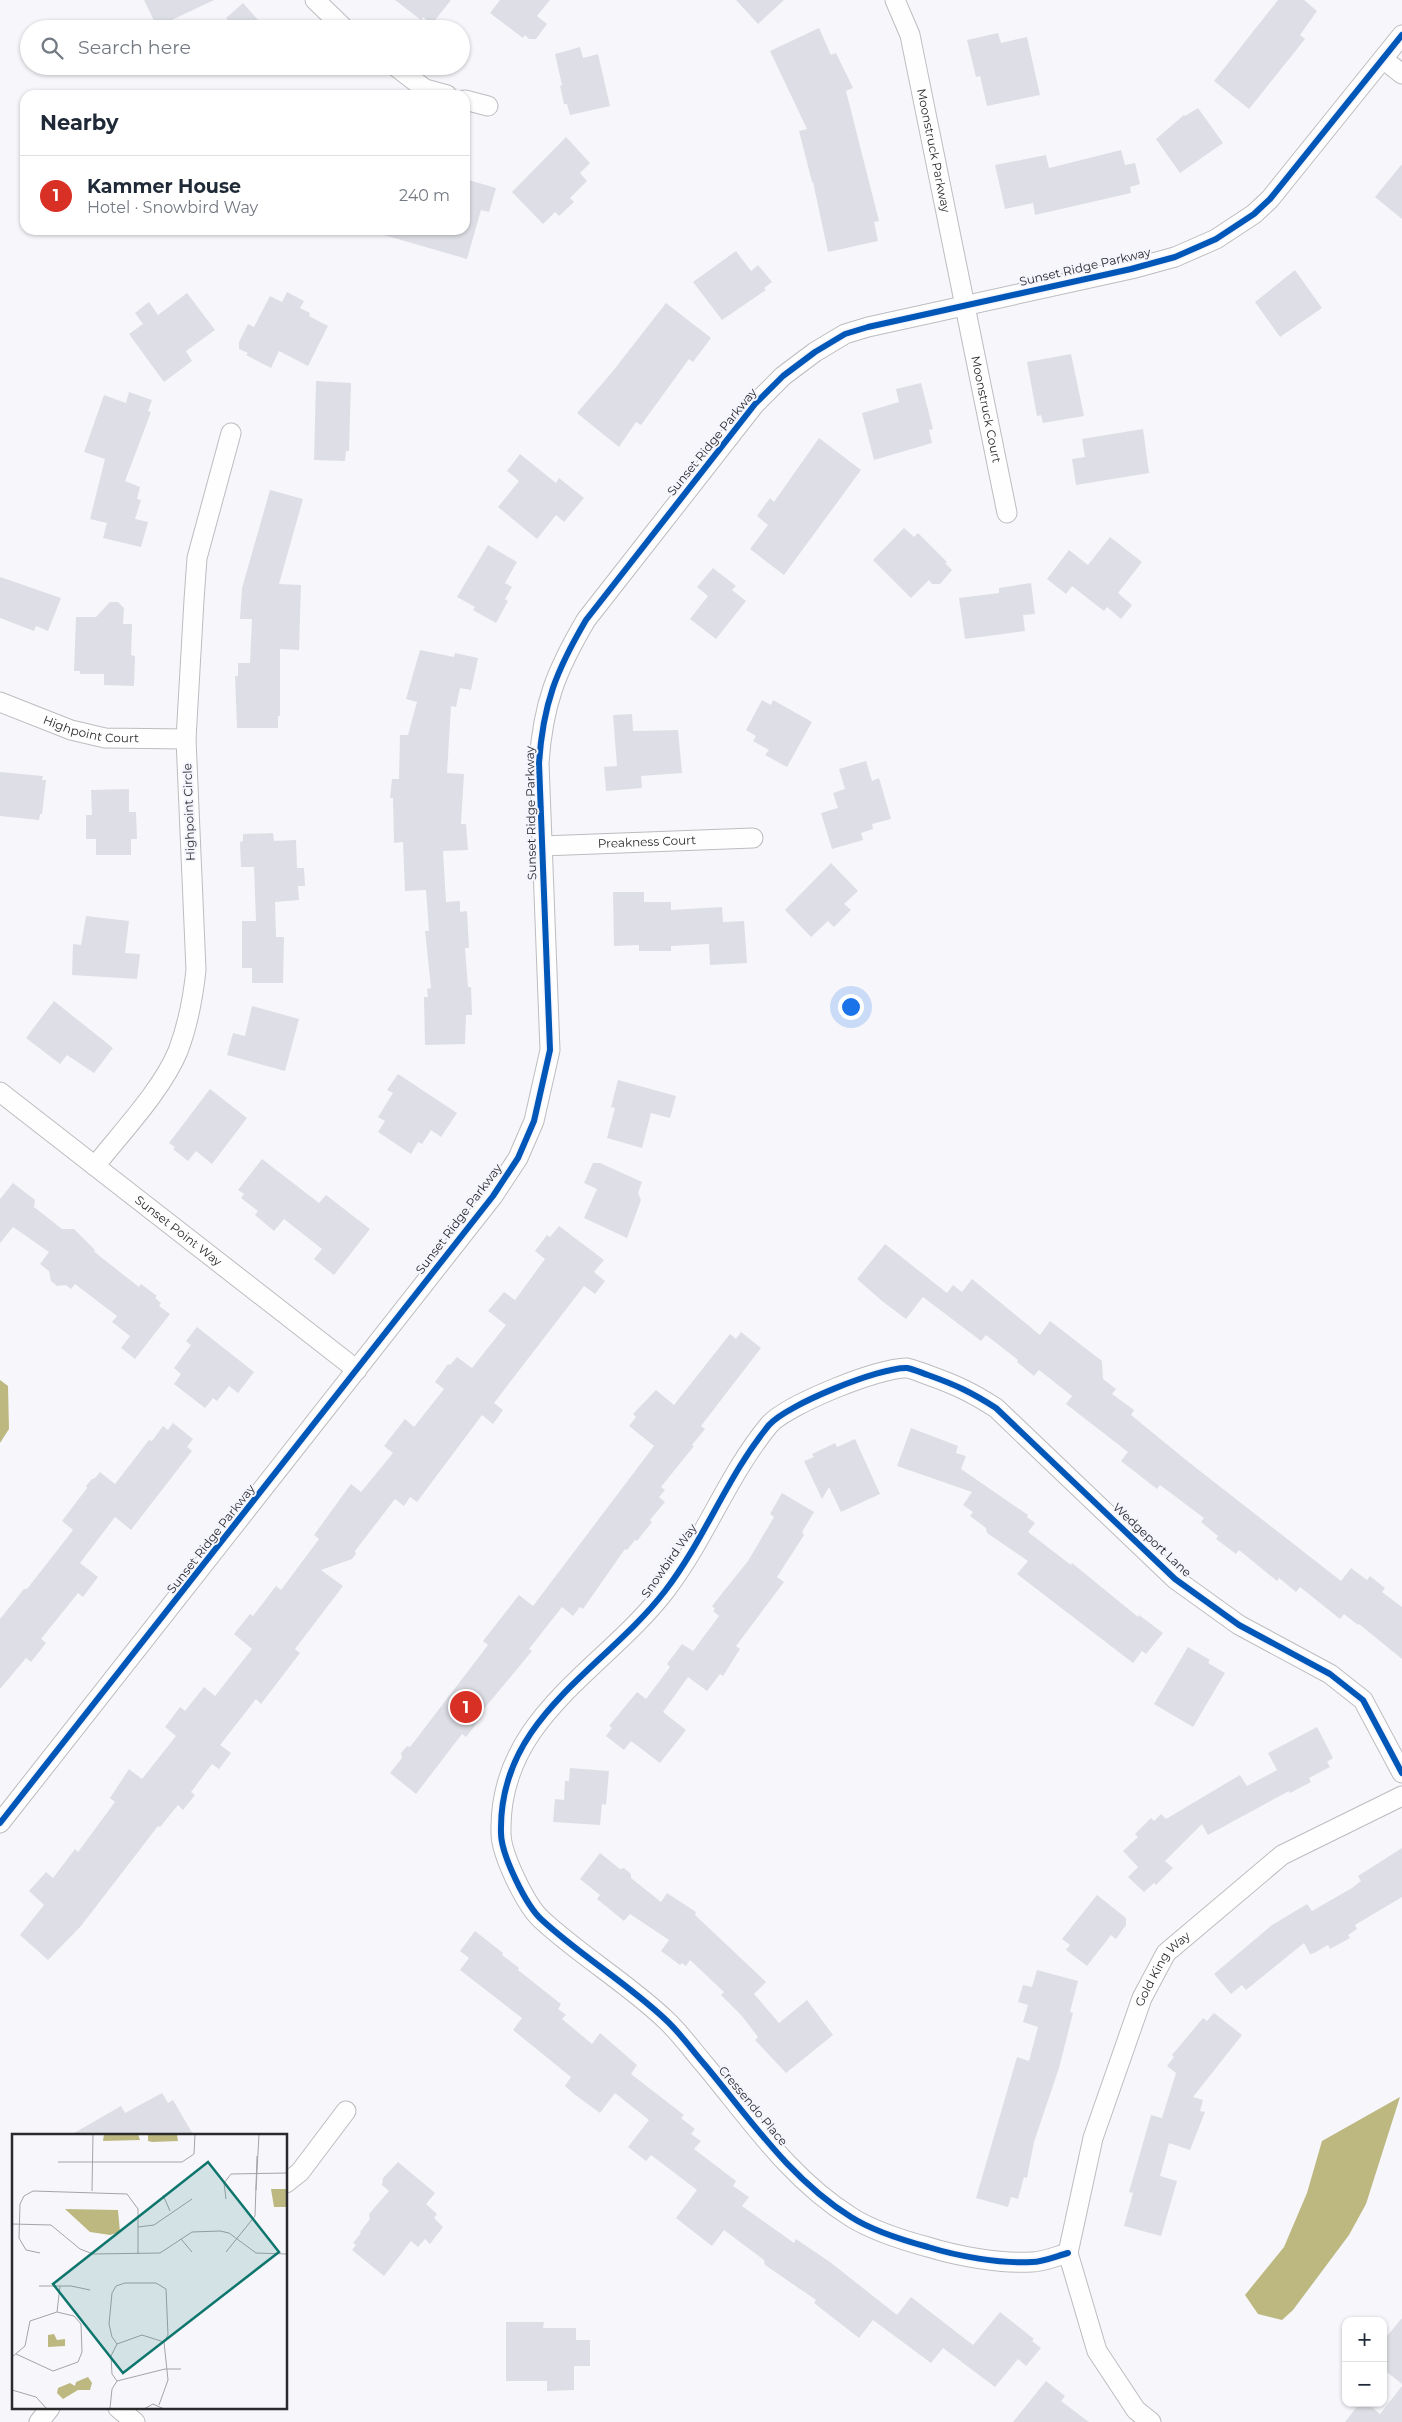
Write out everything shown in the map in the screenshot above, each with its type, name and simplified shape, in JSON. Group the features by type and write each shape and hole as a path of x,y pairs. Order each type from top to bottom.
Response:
{"street":[{"path":"315,0 336,20"},
{"name":"Moonstruck Parkway","path":"894,0 910,35 964,305"},
{"name":"Sunset Ridge Parkway","path":"0,1823 493,1196 518,1158 534,1121 550,1050 539,763 542,729 550,692 564,658 586,620 754,404 783,376 815,352 845,334 964,305 1175,258 1216,239 1254,214 1270,199 1402,34"},
{"path":"1383,59 1402,74"},
{"path":"407,75 429,90"},
{"path":"470,101 488,106"},
{"name":"Moonstruck Court","path":"964,305 1007,513"},
{"name":"Highpoint Circle","path":"95,1166 161,1082 177,1053 191,1006 196,970 186,739 197,558 231,433"},
{"name":"Highpoint Court","path":"0,702 71,730 105,738 186,739"},
{"name":"Preakness Court","path":"542,846 753,838"},
{"name":"Sunset Point Way","path":"0,1092 357,1370"},
{"name":"Wedgeport Lane","path":"861,1378 907,1368 965,1388 996,1408 1175,1579 1239,1625 1330,1674 1363,1700 1402,1773"},
{"name":"Snowbird Way","path":"501,1837 502,1810 510,1768 536,1723 581,1676 635,1625 665,1590 698,1542 742,1462 772,1420 810,1399 861,1378"},
{"name":"Gold King Way","path":"1068,2253 1093,2138 1142,1998 1166,1953 1282,1855 1402,1796"},
{"name":"Cressendo Place","path":"501,1837 509,1866 538,1918 667,2021 765,2141 808,2186 853,2219 903,2240 959,2257 1033,2262 1068,2253"},
{"path":"288,2181 300,2172 346,2111"},
{"path":"1068,2253 1097,2351 1136,2410 1151,2422"},
{"path":"39,2422 48,2410"},
{"path":"120,2410 135,2422"}],"shaded area":[{"path":"0,1380 8,1386 9,1429 0,1443"},
{"path":"1400,2097 1366,2204 1349,2235 1293,2310 1282,2320 1258,2314 1245,2295 1284,2247 1307,2193 1322,2141"}],"building":[{"path":"144,0 214,0 172,20 154,20"},
{"path":"395,0 451,0 435,20 427,20 423,17 421,20"},
{"path":"500,0 550,0 537,16 547,24 536,39 529,39 525,35 523,38 490,13"},
{"path":"736,0 784,0 758,24"},
{"path":"1278,0 1304,0 1317,11 1300,35 1305,39 1249,109 1214,81"},
{"path":"243,3 258,20 228,20 226,18"},
{"path":"819,28 831,55 836,53 853,88 846,91 879,221 874,222 878,241 828,252 813,182 799,131 807,129 770,51"},
{"path":"998,33 1001,43 1027,37 1040,95 987,106 980,76 976,77 967,40"},
{"path":"580,47 583,58 598,54 610,106 570,115 567,104 564,104 555,54"},
{"path":"1198,108 1223,143 1180,173 1156,139 1184,115"},
{"path":"566,137 590,163 580,173 587,181 570,198 574,202 559,216 555,212 543,224 512,192"},
{"path":"1121,150 1125,165 1135,163 1140,184 1130,187 1131,193 1035,215 1033,203 1005,209 995,165 1046,155 1049,168"},
{"path":"1402,164 1402,219 1375,197"},
{"path":"470,180 496,188 489,212 481,210 467,259 384,235 470,235"},
{"path":"736,251 751,271 758,265 772,282 764,288 766,290 722,320 693,282"},
{"path":"1295,270 1322,308 1280,337 1255,302"},
{"path":"287,292 304,301 300,308 310,313 309,316 328,326 308,366 279,351 271,368 246,355 248,353 239,349 239,342 248,324 254,327 270,296 282,302"},
{"path":"187,293 215,330 186,351 192,361 164,382 129,334 143,324 135,313 149,302 158,315"},
{"path":"666,303 711,338 693,362 689,359 641,425 636,422 619,447 577,413 613,371"},
{"path":"1071,354 1084,416 1043,423 1041,415 1037,416 1027,362"},
{"path":"316,381 351,383 349,451 346,451 345,461 314,460"},
{"path":"921,383 933,429 929,430 932,443 874,460 862,413 899,402 896,389"},
{"path":"129,392 152,400 148,411 151,412 125,481 140,487 137,499 141,500 135,519 148,522 141,547 103,538 107,523 90,519 105,459 84,452 104,395 126,403"},
{"path":"1143,429 1149,473 1076,485 1072,459 1085,457 1082,439"},
{"path":"819,438 861,470 784,575 750,549 768,525 757,516 770,498 774,502"},
{"path":"520,454 556,483 559,478 584,498 564,522 556,515 537,539 498,507 519,481 507,471"},
{"path":"270,490 303,499 279,584 301,585 299,650 280,649 280,716 278,716 278,728 237,728 235,676 238,676 238,663 250,663 252,619 240,619 242,588"},
{"path":"904,528 914,537 918,533 947,562 945,563 952,570 940,584 932,584 929,580 911,598 873,560"},
{"path":"1110,537 1142,562 1118,593 1132,605 1121,619 1107,607 1104,611 1072,586 1066,594 1047,579 1069,550 1088,565"},
{"path":"488,545 517,562 505,583 512,587 505,599 508,601 496,623 473,610 475,607 457,597"},
{"path":"713,568 736,586 732,590 746,601 716,639 690,619 708,596 697,587"},
{"path":"0,577 61,598 48,631 36,626 34,631 0,618"},
{"path":"1031,583 1035,614 1023,615 1025,631 965,639 959,598 999,593 999,588"},
{"path":"110,602 118,602 124,608 123,624 132,624 131,655 135,656 134,686 104,685 104,674 80,674 80,671 74,671 76,617 96,617"},
{"path":"420,650 454,657 455,653 478,658 471,690 460,688 456,707 451,706 447,773 464,774 461,824 466,824 468,850 443,851 446,902 460,901 460,912 467,911 469,948 465,948 468,987 471,987 472,1015 466,1015 465,1044 425,1045 424,997 428,997 427,989 431,988 425,931 429,931 426,890 405,891 403,842 394,843 393,798 390,798 392,779 399,779 400,735 408,735 417,702 406,699"},
{"path":"762,700 771,705 773,700 812,722 787,767 765,755 769,750 753,741 756,736 746,730"},
{"path":"632,714 633,731 678,730 682,773 641,776 642,788 606,791 604,767 617,766 613,715"},
{"path":"866,761 872,781 879,778 891,819 872,824 873,829 861,833 863,840 832,849 821,813 838,808 833,793 845,789 839,769"},
{"path":"0,772 43,776 42,780 46,780 42,814 40,814 39,820 0,816"},
{"path":"129,789 129,812 136,812 137,839 131,839 131,855 96,855 96,839 86,839 86,815 92,815 91,790"},
{"path":"273,833 274,841 296,840 297,868 304,868 305,886 298,886 299,900 275,902 276,937 284,937 283,983 252,983 252,968 242,968 242,921 256,921 254,867 241,867 240,842 243,841 243,834"},
{"path":"831,863 858,891 844,904 851,910 834,927 828,921 811,937 785,910"},
{"path":"613,892 644,892 644,902 671,902 671,910 722,907 723,922 744,921 747,963 710,965 709,944 671,946 671,951 639,951 639,945 614,946"},
{"path":"86,916 129,921 125,953 140,954 137,979 72,975 73,944 81,945"},
{"path":"54,1001 113,1048 94,1073 67,1055 60,1064 26,1038"},
{"path":"252,1006 299,1019 285,1071 227,1055 233,1033 245,1036"},
{"path":"398,1074 457,1113 441,1137 431,1130 422,1144 418,1142 411,1154 378,1132 385,1121 378,1117 393,1093 387,1090"},
{"path":"618,1080 676,1096 670,1118 651,1113 642,1148 607,1138 615,1108 611,1107"},
{"path":"210,1089 247,1118 212,1164 196,1151 188,1161 173,1149 175,1147 169,1143"},
{"path":"262,1159 319,1203 326,1195 370,1229 334,1275 314,1259 322,1249 284,1219 274,1231 255,1215 258,1211 241,1198 244,1194 238,1190"},
{"path":"593,1163 600,1163 642,1182 638,1193 641,1200 627,1238 584,1218 597,1189 584,1183"},
{"path":"13,1183 35,1200 34,1207 62,1229 74,1229 97,1254 139,1287 141,1284 157,1296 155,1298 161,1303 159,1306 170,1314 135,1359 121,1348 130,1336 112,1322 117,1316 75,1284 71,1289 66,1285 57,1286 51,1281 49,1271 40,1264 49,1252 13,1227 0,1243 0,1199"},
{"path":"559,1226 604,1260 594,1272 605,1281 595,1294 584,1286 494,1403 503,1410 493,1424 482,1415 417,1502 410,1497 404,1506 395,1499 355,1551 356,1554 352,1559 321,1570 343,1586 295,1649 300,1653 261,1704 256,1699 220,1745 231,1753 219,1769 212,1764 191,1792 195,1795 183,1810 178,1805 160,1827 158,1826 81,1926 48,1960 20,1935 44,1905 29,1891 46,1872 53,1878 75,1849 78,1852 115,1802 110,1798 129,1769 142,1779 176,1736 165,1727 180,1707 185,1711 204,1687 215,1696 252,1649 234,1634 250,1614 253,1616 276,1586 281,1590 319,1539 314,1535 351,1484 361,1492 393,1453 384,1446 405,1419 414,1427 444,1389 435,1382 448,1364 450,1365 457,1357 472,1368 506,1325 488,1311 504,1292 515,1300 545,1259 535,1251 547,1235 550,1237"},
{"path":"885,1244 947,1293 953,1285 962,1292 972,1279 1040,1335 1050,1321 1102,1361 1103,1379 1116,1389 1112,1394 1134,1410 1131,1415 1191,1464 1341,1581 1351,1568 1367,1580 1370,1576 1385,1588 1382,1592 1402,1607 1402,1659 1344,1614 1340,1619 1300,1587 1296,1592 1279,1578 1277,1581 1239,1550 1236,1554 1216,1539 1218,1536 1201,1522 1204,1518 1160,1485 1157,1489 1121,1461 1128,1452 1066,1404 1072,1396 1039,1370 1034,1376 1017,1362 1018,1360 986,1335 981,1341 923,1297 906,1319 882,1301 857,1279"},
{"path":"197,1327 254,1372 238,1393 229,1386 217,1401 213,1398 205,1408 174,1384 181,1374 174,1368 191,1345 186,1341"},
{"path":"741,1332 761,1348 701,1426 705,1429 692,1445 694,1446 661,1487 665,1490 659,1497 665,1502 650,1520 652,1522 637,1541 635,1540 627,1550 625,1549 583,1609 580,1607 573,1616 562,1607 529,1649 532,1651 478,1716 481,1718 466,1737 462,1734 416,1794 390,1773 402,1758 401,1753 407,1746 410,1747 488,1645 483,1641 519,1595 533,1606 654,1446 629,1426 636,1417 633,1414 656,1390 674,1405 730,1334 736,1339"},
{"path":"173,1423 193,1439 187,1447 192,1451 131,1530 115,1517 80,1563 98,1577 83,1597 78,1593 41,1639 46,1643 31,1662 26,1658 0,1689 0,1619 24,1589 27,1589 73,1530 62,1521 92,1479 100,1472 115,1484 149,1440 152,1441 163,1426 168,1430"},
{"path":"911,1428 958,1446 956,1453 966,1456 961,1469 1028,1515 1027,1517 1035,1523 1028,1532 1071,1565 1072,1563 1138,1617 1139,1615 1163,1633 1146,1654 1142,1651 1133,1663 1017,1574 1028,1561 987,1533 986,1528 970,1516 973,1512 963,1505 972,1492 897,1466"},
{"path":"855,1439 880,1494 841,1512 829,1487 822,1499 804,1461 814,1457 812,1454 835,1443 837,1447"},
{"path":"782,1493 814,1512 802,1532 804,1535 777,1577 784,1582 736,1646 740,1649 723,1676 720,1674 707,1691 688,1677 663,1712 686,1730 660,1763 631,1741 624,1750 606,1736 612,1728 609,1726 637,1692 646,1699 670,1667 667,1664 682,1644 693,1651 719,1616 713,1611 715,1609 712,1606 748,1561 774,1517 770,1514"},
{"path":"1188,1647 1210,1660 1208,1663 1225,1673 1193,1727 1154,1704"},
{"path":"1317,1727 1333,1758 1327,1762 1330,1767 1309,1778 1311,1782 1290,1793 1289,1791 1208,1835 1202,1824 1165,1861 1173,1868 1156,1885 1154,1883 1144,1892 1128,1877 1138,1867 1123,1851 1138,1837 1135,1834 1151,1818 1154,1821 1161,1814 1166,1819 1240,1775 1247,1786 1277,1770 1268,1753"},
{"path":"570,1768 609,1771 606,1805 602,1804 600,1825 553,1822 555,1799 564,1800 565,1781 569,1781"},
{"path":"1402,1848 1402,1897 1355,1925 1357,1929 1348,1935 1350,1938 1330,1949 1328,1945 1310,1954 1304,1943 1246,1990 1242,1985 1231,1994 1214,1974 1272,1925 1307,1904 1312,1911 1352,1888 1361,1881 1358,1876"},
{"path":"600,1853 620,1869 624,1868 631,1874 631,1878 661,1902 667,1893 696,1912 695,1915 766,1982 754,1994 779,2023 807,2000 833,2035 786,2073 755,2040 758,2037 742,2016 721,1995 724,1992 690,1960 686,1966 682,1963 680,1965 661,1951 669,1940 630,1914 624,1921 597,1899 600,1895 580,1879"},
{"path":"1097,1895 1126,1918 1126,1925 1116,1939 1111,1935 1087,1966 1066,1950 1070,1945 1062,1939"},
{"path":"475,1931 503,1953 502,1955 519,1968 518,1970 561,2004 558,2009 566,2015 562,2019 592,2044 600,2033 637,2065 631,2074 684,2115 681,2118 695,2129 691,2134 701,2141 694,2149 736,2181 733,2186 749,2197 742,2206 794,2243 796,2239 830,2262 897,2315 911,2297 973,2345 1000,2312 1034,2339 1032,2341 1041,2348 1026,2366 1018,2359 995,2387 943,2348 931,2363 873,2320 859,2338 814,2303 816,2300 765,2265 764,2260 724,2230 712,2246 676,2218 697,2190 651,2155 646,2161 628,2147 649,2120 615,2093 600,2113 574,2094 565,2086 571,2077 513,2030 522,2018 460,1970 469,1958 460,1951"},
{"path":"1037,1970 1078,1981 1070,2012 1073,2013 1059,2068 1034,2142 1027,2178 1024,2177 1018,2199 1011,2197 1008,2207 976,2198 1017,2057 1029,2061 1038,2027 1023,2022 1028,2005 1018,2002 1023,1985 1032,1987"},
{"path":"1214,2013 1242,2035 1193,2097 1203,2100 1200,2111 1205,2112 1190,2150 1169,2143 1160,2176 1177,2181 1161,2236 1124,2226 1133,2193 1129,2192 1151,2115 1162,2118 1176,2073 1167,2066 1174,2057 1172,2055 1203,2018 1207,2021"},
{"path":"162,2093 168,2103 173,2100 193,2134 72,2134 121,2106 125,2113"},
{"path":"398,2162 435,2193 426,2204 437,2214 434,2218 443,2227 430,2244 425,2239 418,2247 411,2241 384,2276 352,2250 356,2245 353,2243 370,2219 369,2214 389,2191 382,2185 383,2178"},
{"path":"1402,2318 1402,2384 1387,2372 1387,2336"},
{"path":"506,2322 544,2322 543,2328 576,2328 576,2340 590,2340 590,2366 574,2366 574,2390 547,2391 547,2381 506,2381"},
{"path":"1046,2381 1065,2396 1061,2401 1089,2422 1013,2422"},
{"path":"1402,2386 1402,2422 1345,2422 1357,2407 1372,2407 1380,2414"}],"cycle path":[{"path":"0,1823 493,1196 518,1158 534,1121 550,1050 539,763 544,723 553,688 559,672 586,620 755,404 783,376 815,352 845,334 868,327 1131,269 1175,257 1216,239 1254,214 1270,199 1402,35"},
{"path":"1068,2253 1036,2262 1006,2262 939,2250 878,2231 851,2217 809,2185 772,2147 671,2025 636,1994 572,1946 542,1920 522,1892 505,1853 501,1833 505,1793 517,1758 535,1727 559,1699 640,1620 665,1591 692,1550 741,1465 769,1425 794,1408 834,1389 876,1374 907,1368 971,1393 996,1408 1175,1579 1239,1625 1330,1674 1363,1700 1402,1773"}],"place":[{"name":"Kammer House","path":"466,1707"}]}
